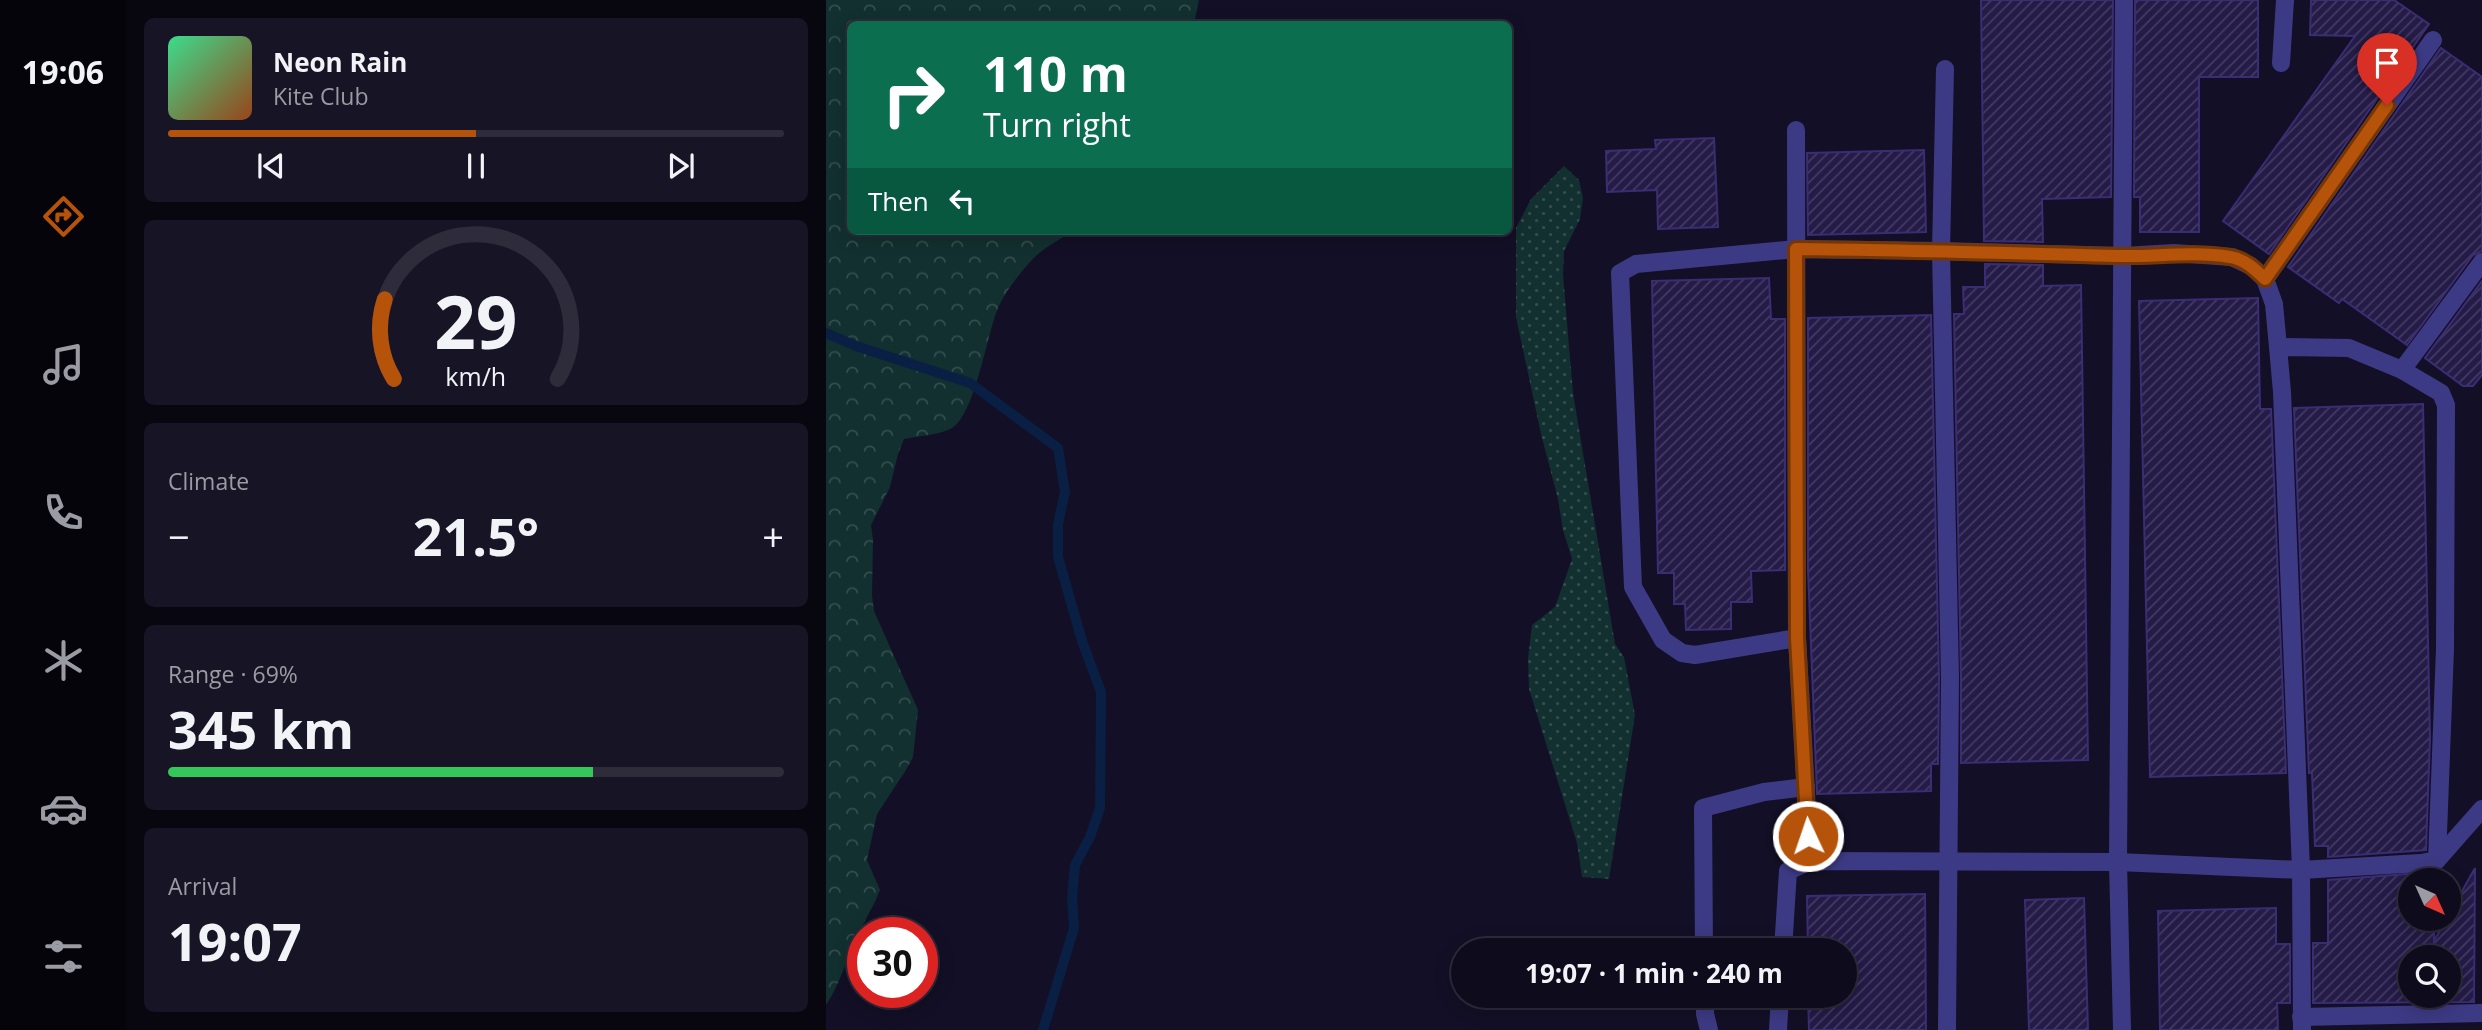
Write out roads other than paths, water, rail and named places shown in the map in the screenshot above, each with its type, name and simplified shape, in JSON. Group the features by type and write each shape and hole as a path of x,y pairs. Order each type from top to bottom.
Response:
{"street":[{"path":"2122,1030 2118,862 2124,0"},
{"path":"2281,63 2285,0"},
{"path":"2265,279 2433,40"},
{"path":"1945,69 1941,251 1950,678 1947,1030"},
{"path":"1796,130 1797,638 1810,861"},
{"path":"1797,638 1695,655 1682,653 1663,640 1633,586 1620,273 1636,264 1796,249 2123,256 2174,253 2232,257 2251,266 2265,279 2274,304 2283,411 2301,870 2302,1024 2482,1013"},
{"path":"2402,370 2482,262"},
{"path":"2278,347 2349,348 2402,370 2441,393 2446,405 2445,649 2437,860"},
{"path":"1704,938 1703,808 1764,792 1806,787"},
{"path":"1784,938 1788,871 1810,861 2118,862 2301,870 2421,863 2437,860 2482,809"},
{"path":"1705,1008 1709,1030"},
{"path":"1778,1030 1779,1008"}],"waterway":[{"path":"826,333 856,346 970,383 1058,448 1065,492 1058,524 1058,557 1082,641 1101,692 1100,808 1090,837 1075,865 1072,897 1074,928 1043,1030"}]}
